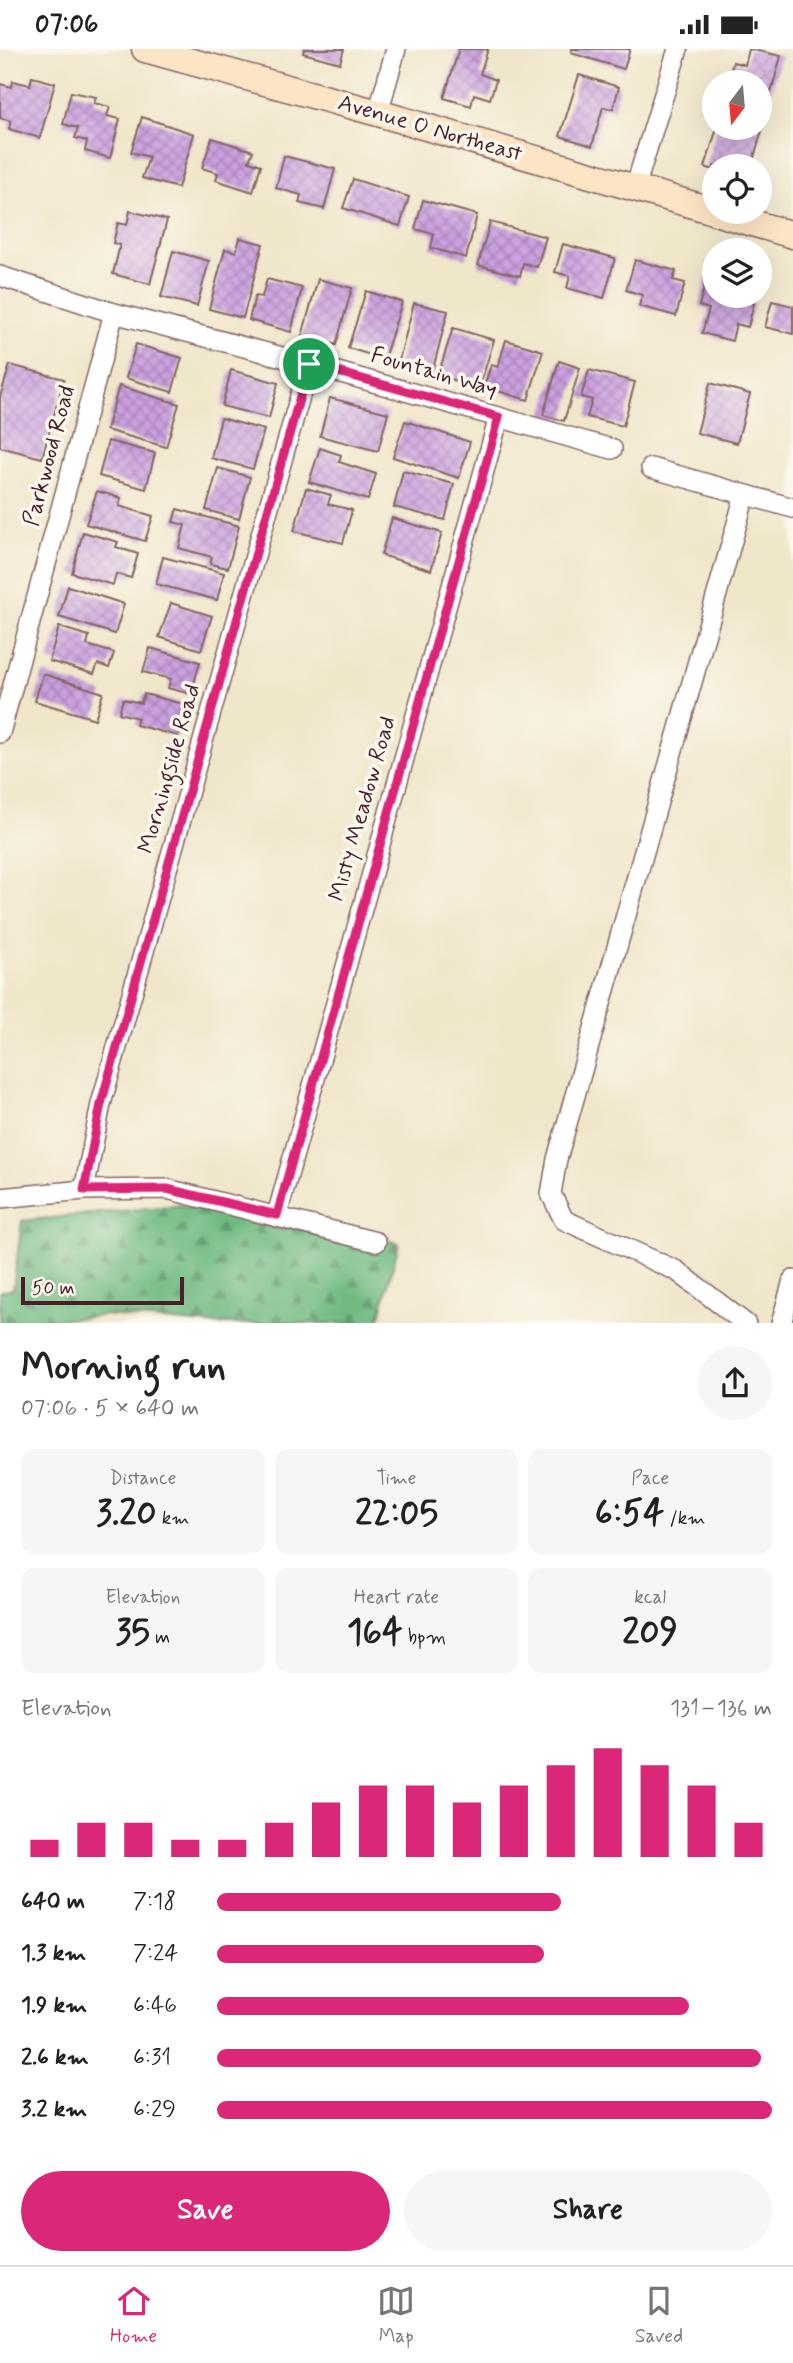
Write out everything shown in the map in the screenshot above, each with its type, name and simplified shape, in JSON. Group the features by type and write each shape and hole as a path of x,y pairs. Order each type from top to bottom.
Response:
{"street":[{"name":"Avenue O Northeast","path":"145,49 378,113 702,208"},
{"path":"378,113 396,49"},
{"path":"635,188 678,49"},
{"name":"Avenue O Northeast","path":"756,224 793,235"},
{"name":"Fountain Way","path":"0,276 114,313 309,364 612,449"},
{"name":"Parkwood Road","path":"0,733 114,313"},
{"name":"Morningside Road","path":"84,1190 101,1104 309,364"},
{"name":"Misty Meadow Road","path":"277,1215 499,417"},
{"path":"650,468 793,508"},
{"path":"745,495 557,1159 551,1194 564,1220 677,1271 745,1323"},
{"path":"0,1198 84,1190 167,1189 376,1242"},
{"path":"781,1323 793,1280"}],"green space":[{"path":"179,1205 263,1222 263,1225 284,1230 285,1227 347,1232 399,1243 378,1323 198,1323 105,1315 0,1323 0,1291 13,1289 22,1221"}],"building":[{"path":"304,49 344,49 340,63 303,53"},
{"path":"459,49 488,49 480,74 496,80 490,99 474,94 471,106 444,98"},
{"path":"572,49 630,49 624,69 571,53"},
{"path":"749,49 781,56 772,88 772,70 731,70 733,62 745,65"},
{"path":"579,75 619,87 613,109 603,107 592,146 560,136"},
{"path":"32,77 55,83 40,138 9,129 11,121 0,118 0,84 12,87 13,81 30,85"},
{"path":"71,92 96,97 94,103 110,107 107,116 120,119 110,158 85,151 87,141 75,138 78,128 63,124"},
{"path":"142,117 194,134 178,188 142,178 149,157 131,152"},
{"path":"212,138 253,151 249,161 261,165 253,192 216,180 218,173 202,168"},
{"path":"713,140 759,140 755,154 709,154"},
{"path":"284,156 335,169 324,209 299,203 301,195 276,188"},
{"path":"353,179 409,197 400,226 343,208"},
{"path":"423,200 477,215 466,258 431,248 434,234 415,229"},
{"path":"130,211 167,220 150,284 113,274 120,245 113,243 118,223 127,225"},
{"path":"490,222 546,237 537,267 523,263 520,276 478,265"},
{"path":"240,238 263,244 243,318 209,309 225,249 236,252"},
{"path":"563,244 615,258 604,298 567,288 570,276 555,272"},
{"path":"173,251 209,261 197,306 161,297"},
{"path":"635,260 676,271 673,280 685,283 676,316 639,306 642,295 626,290"},
{"path":"267,279 302,288 291,332 249,320 255,296 262,297"},
{"path":"318,279 352,288 336,345 302,336"},
{"path":"366,291 402,302 384,359 348,348"},
{"path":"772,301 793,306 793,334 765,327"},
{"path":"414,303 448,311 432,373 398,364"},
{"path":"706,308 753,308 748,327 736,324 732,341 702,333 709,309"},
{"path":"453,328 494,340 479,388 438,375"},
{"path":"506,340 543,351 528,400 484,387 491,365 498,367"},
{"path":"136,344 182,358 172,392 126,378"},
{"path":"559,361 580,368 564,421 543,415"},
{"path":"10,365 64,379 42,458 0,447 0,397"},
{"path":"231,370 278,383 269,418 222,406"},
{"path":"589,370 635,382 623,426 587,417 592,400 581,397"},
{"path":"710,383 750,394 737,443 697,433"},
{"path":"119,386 179,404 166,447 106,430"},
{"path":"330,398 388,413 378,451 320,436"},
{"path":"221,418 264,430 253,469 211,458"},
{"path":"405,421 470,442 459,478 393,457"},
{"path":"108,441 155,453 146,489 99,476"},
{"path":"320,448 341,455 339,462 376,474 368,500 309,482"},
{"path":"218,468 250,477 239,519 206,510"},
{"path":"403,471 454,484 445,520 394,507"},
{"path":"306,488 331,495 328,504 352,510 343,543 294,531"},
{"path":"97,491 121,498 119,506 153,516 145,541 86,524"},
{"path":"177,509 239,526 228,568 210,564 212,557 179,548 185,525 173,522"},
{"path":"392,518 442,533 431,570 381,555"},
{"path":"83,532 118,542 116,547 138,554 131,578 116,574 113,585 72,573"},
{"path":"163,557 224,573 217,600 156,584"},
{"path":"68,586 124,604 115,634 59,617"},
{"path":"171,603 212,616 201,650 159,637"},
{"path":"59,627 89,636 87,645 114,653 109,668 98,664 94,674 49,661"},
{"path":"150,648 200,662 191,694 168,688 171,679 143,672"},
{"path":"43,674 103,693 95,719 35,701"},
{"path":"144,694 187,705 178,736 136,725 138,718 119,713 123,699 141,703"}],"route":[{"path":"309,364 499,417 277,1215 167,1189 84,1190 101,1104 309,364"}]}
